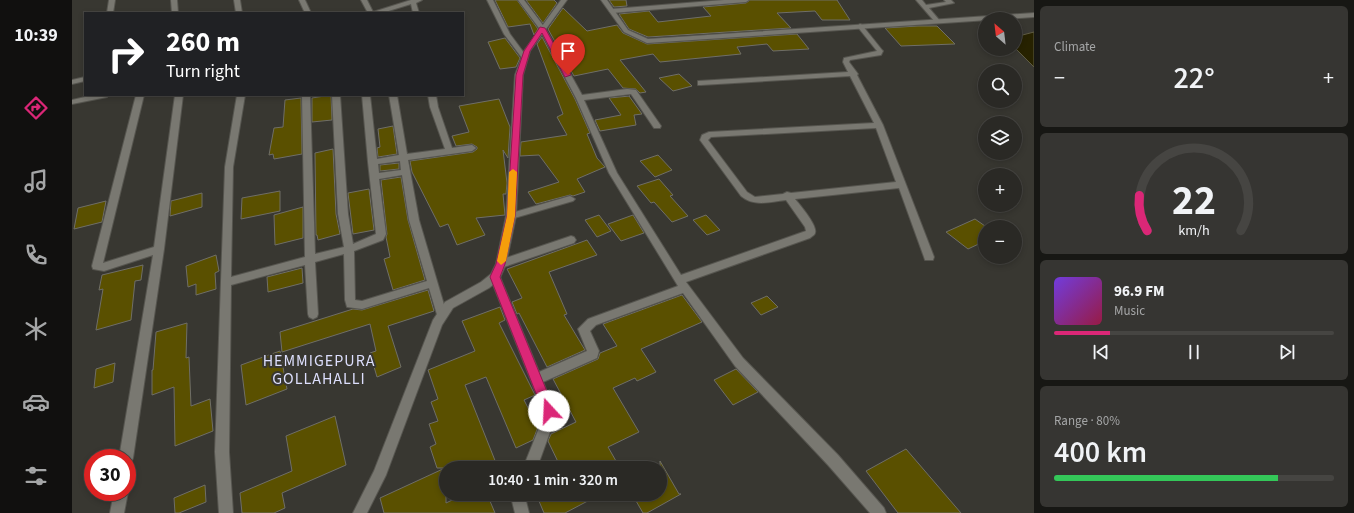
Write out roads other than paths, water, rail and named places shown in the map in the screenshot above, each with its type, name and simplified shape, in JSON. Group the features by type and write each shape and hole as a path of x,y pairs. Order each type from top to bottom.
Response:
{"street":[{"path":"110,12 112,0"},
{"path":"174,0 175,12"},
{"path":"237,0 239,12"},
{"path":"302,0 308,12"},
{"path":"364,0 370,12"},
{"path":"490,0 507,34 524,57"},
{"path":"521,0 542,28 580,98 605,158 613,173 682,284 739,362 833,460 879,513"},
{"path":"360,513 379,475 437,323 449,305 485,285 495,277 501,264 511,216 518,87 524,57 542,28 564,0"},
{"path":"604,0 626,31 647,41 1034,15"},
{"path":"612,11 746,0"},
{"path":"919,0 937,21"},
{"path":"925,7 951,4 947,0"},
{"path":"386,12 416,1 416,12"},
{"path":"860,26 880,51 879,54 846,59 879,125 930,257"},
{"path":"701,83 854,74"},
{"path":"72,82 84,79"},
{"path":"580,98 627,91 633,92 657,126"},
{"path":"72,102 99,96"},
{"path":"140,96 96,266 104,267 159,249"},
{"path":"127,449 159,249 179,96"},
{"path":"226,513 222,452 229,167 241,96"},
{"path":"306,96 310,259 313,314"},
{"path":"336,96 343,214 348,249 351,304 362,305 432,283"},
{"path":"227,282 348,249 377,239 381,234 372,162 366,96"},
{"path":"393,96 414,220 442,315"},
{"path":"432,96 434,107 449,150"},
{"path":"879,125 710,135 705,137 704,140 744,194 755,200 787,195 901,184"},
{"path":"372,162 449,150 472,148"},
{"path":"374,177 406,172"},
{"path":"536,379 593,354 593,351 584,335 584,329 592,322 682,284 807,235 811,232 810,226 787,195"},
{"path":"511,216 570,199"},
{"path":"501,264 571,240"},
{"path":"495,277 546,402 549,418 533,461"},
{"path":"118,513 120,501"},
{"path":"519,501 522,513"}],"district":[{"name":"HEMMIGEPURA GOLLAHALLI","path":"319,369"}]}
